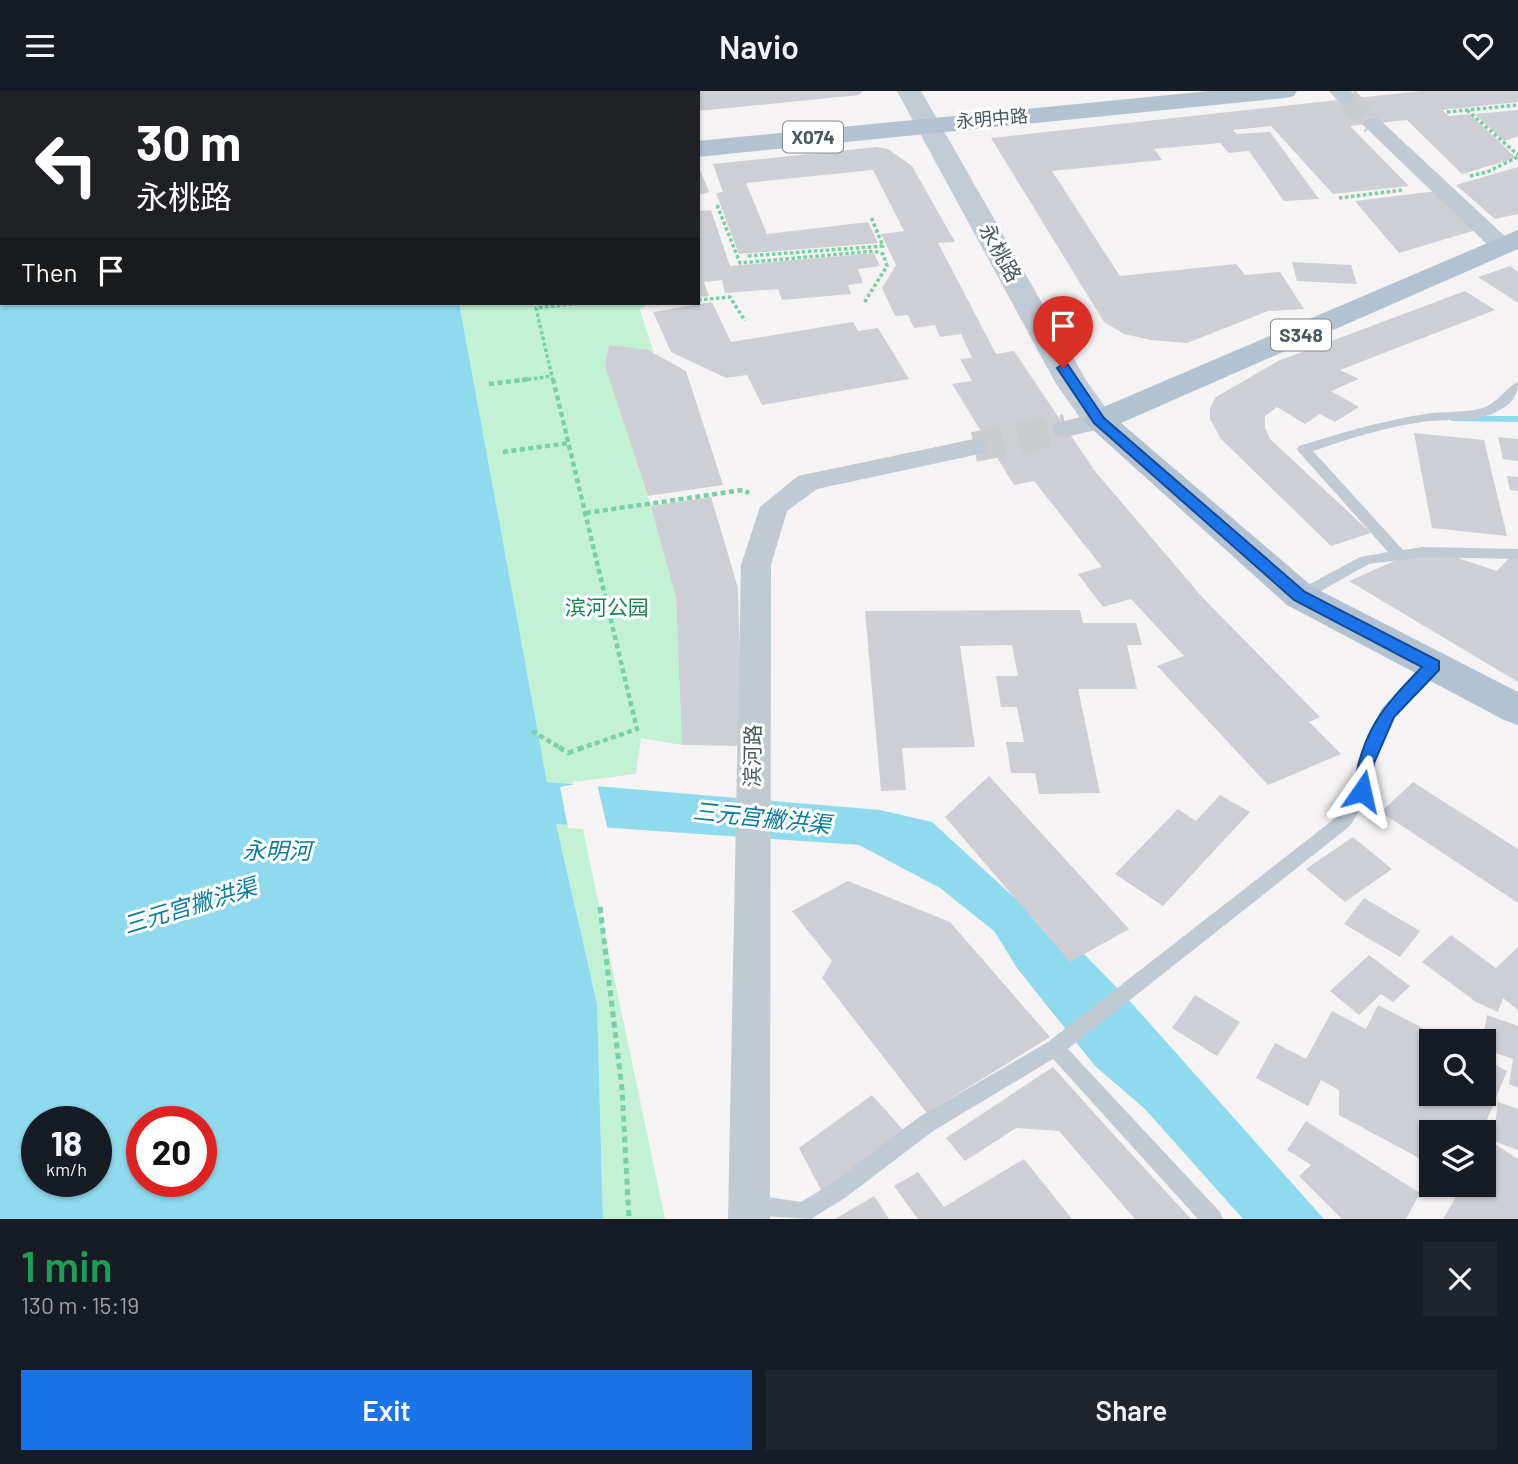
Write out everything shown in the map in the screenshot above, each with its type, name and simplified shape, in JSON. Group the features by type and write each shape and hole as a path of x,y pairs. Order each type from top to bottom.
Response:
{"main road":[{"name":"永明中路","path":"700,136 920,109 1135,91"},
{"name":"永明中路","path":"700,149 920,109 1285,91"},
{"name":"永桃路","path":"920,109 1071,382 1083,425 1300,596 1518,710"},
{"name":"S348","path":"1083,425 1510,243"}],"street":[{"path":"1373,124 1435,183 1510,243"},
{"path":"774,507 808,482 974,447"},
{"name":"滨河路","path":"749,1205 756,565 774,507"}],"lane":[{"path":"1399,555 1304,449 1372,427 1429,417 1483,413 1506,401 1518,386"},
{"path":"1300,596 1365,560 1423,552 1518,554"},
{"path":"749,1205 803,1212 838,1191 926,1124 1062,1042 1128,992 1344,821 1362,791 1366,763 1387,713 1433,666"},
{"path":"1062,1042 1212,1219"}],"path":[{"path":"1447,112 1518,105"},
{"path":"1339,198 1488,172 1518,156 1467,110"},
{"path":"717,205 740,263 874,251 883,254 887,266 864,303"},
{"path":"748,256 883,246 871,218"},
{"path":"700,300 730,297 745,321"},
{"path":"531,731 568,753 638,729 535,306"},
{"path":"489,384 552,376"},
{"path":"503,452 569,443"},
{"path":"586,513 743,490 774,507"},
{"path":"600,907 622,1089 629,1219"}],"green space":[{"name":"滨河公园","path":"457,305 647,305 640,310 654,353 609,345 605,366 655,518 676,598 682,745 641,738 636,774 573,782 665,1219 603,1219 597,1004 555,824"}],"water":[{"name":"永明河","path":"0,305 459,305 547,782 880,810 932,822 1018,901 1084,954 1128,999 1324,1219 1243,1219 1145,1109 1095,1066 1017,968 994,931 940,888 859,845 556,824 597,1004 603,1219 0,1219"}],"pier":[{"path":"597,783 608,831 568,828 560,787"}],"building":[{"path":"700,91 863,91 859,95 700,111"},
{"path":"1421,91 1518,91 1518,102 1442,110 1449,116 1470,114 1516,158 1462,174 1407,120 1350,126 1409,186 1333,194 1271,126 1233,130 1237,134 1270,132 1319,199 1284,201 1249,151 1229,153 1220,143 1154,149 1162,160 1052,171 1120,276 1236,264 1245,275 1280,272 1304,309 1268,311 1187,343 1151,340 1124,334 1104,322 991,138"},
{"path":"1518,110 1518,136 1504,141 1475,114"},
{"path":"876,147 888,149 912,166 955,242 938,243 996,354 1014,351 1094,470 1202,597 1320,717 1309,722 1341,754 1268,785 1157,666 1184,656 1131,599 1103,607 1078,574 1102,567 1034,481 1014,485 952,384 972,381 960,359 972,358 961,334 940,337 935,325 914,328 908,315 895,316 882,288 896,265 881,234 904,231 873,170 746,183 767,234 868,222 878,243 739,254 716,193 723,192 713,164"},
{"path":"1518,167 1518,214 1495,219 1456,185"},
{"path":"700,170 709,192 700,194"},
{"path":"1437,191 1476,230 1399,253 1355,201"},
{"path":"711,210 730,266 874,253 880,266 858,269 863,283 848,285 851,294 782,300 778,289 725,293 722,280 704,282 709,296 700,297 700,211"},
{"path":"1292,262 1351,265 1357,284 1297,281"},
{"path":"1510,266 1518,272 1518,303 1478,277"},
{"path":"1465,291 1495,310 1340,370 1359,379 1331,391 1359,407 1335,422 1320,414 1305,424 1277,407 1265,416 1265,428 1270,439 1371,533 1331,546 1221,439 1210,419 1210,408 1216,397 1278,361"},
{"path":"712,302 731,342 853,322 858,331 878,328 909,379 762,405 747,375 726,378 671,352 653,312"},
{"path":"609,345 648,350 686,371 723,485 648,496 605,366"},
{"path":"1414,433 1484,440 1507,536 1432,528"},
{"path":"1498,437 1518,439 1518,461 1503,459"},
{"path":"1507,476 1518,477 1518,491 1510,490"},
{"path":"711,497 738,588 742,746 682,745 676,598 651,506"},
{"path":"1410,554 1455,557 1497,571 1510,557 1518,558 1518,682 1349,581"},
{"path":"1080,610 1083,623 1136,623 1142,645 1127,645 1137,689 1078,689 1100,793 1039,794 1035,773 1011,773 1006,742 1024,742 1017,707 1001,707 996,676 1018,676 1012,645 960,646 975,747 902,748 906,790 881,791 865,611"},
{"path":"989,776 1129,929 1070,962 945,817"},
{"path":"1413,782 1518,849 1518,903 1381,812"},
{"path":"1220,795 1250,812 1163,906 1115,874 1178,809 1196,821"},
{"path":"1353,837 1392,869 1345,902 1306,869"},
{"path":"848,881 950,922 1050,1037 927,1113 822,978 832,961 792,911"},
{"path":"1364,898 1420,931 1400,957 1344,924"},
{"path":"1451,935 1496,968 1518,947 1518,1010 1503,998 1498,1012 1476,1002 1422,962"},
{"path":"1369,955 1410,986 1393,1002 1381,994 1359,1015 1330,991"},
{"path":"1195,995 1240,1022 1217,1056 1172,1028"},
{"path":"1378,1005 1425,1029 1419,1029 1419,1106 1493,1106 1487,1120 1419,1120 1419,1158 1339,1115 1339,1090 1321,1080 1308,1106 1256,1078 1275,1043 1306,1059 1332,1011 1366,1029"},
{"path":"1487,1015 1518,1026 1518,1088 1509,1084 1513,1059 1496,1053 1496,1029 1484,1029"},
{"path":"1496,1065 1507,1071 1496,1098"},
{"path":"1053,1067 1191,1219 1135,1219 1059,1131 1016,1128 965,1161 946,1138"},
{"path":"872,1095 904,1131 822,1192 799,1148"},
{"path":"1498,1102 1518,1109 1518,1150 1496,1142"},
{"path":"1306,1121 1419,1195 1406,1219 1342,1219 1299,1176 1311,1165 1287,1150"},
{"path":"1496,1145 1518,1159 1518,1219 1443,1219 1456,1197 1496,1197"},
{"path":"1024,1159 1072,1219 918,1219 894,1186 918,1172 944,1207"},
{"path":"874,1196 889,1219 835,1219"}],"waterway":[{"path":"1455,419 1518,419"}],"tunnel":[{"path":"1347,99 1373,124"},
{"path":"974,447 1066,429"}],"route":[{"path":"1063,368 1099,421 1300,596 1433,666 1387,713 1366,763 1362,791"}],"water label":[{"name":"三元宫撇洪渠","path":"762,818"},
{"name":"三元宫撇洪渠","path":"190,906"}]}
